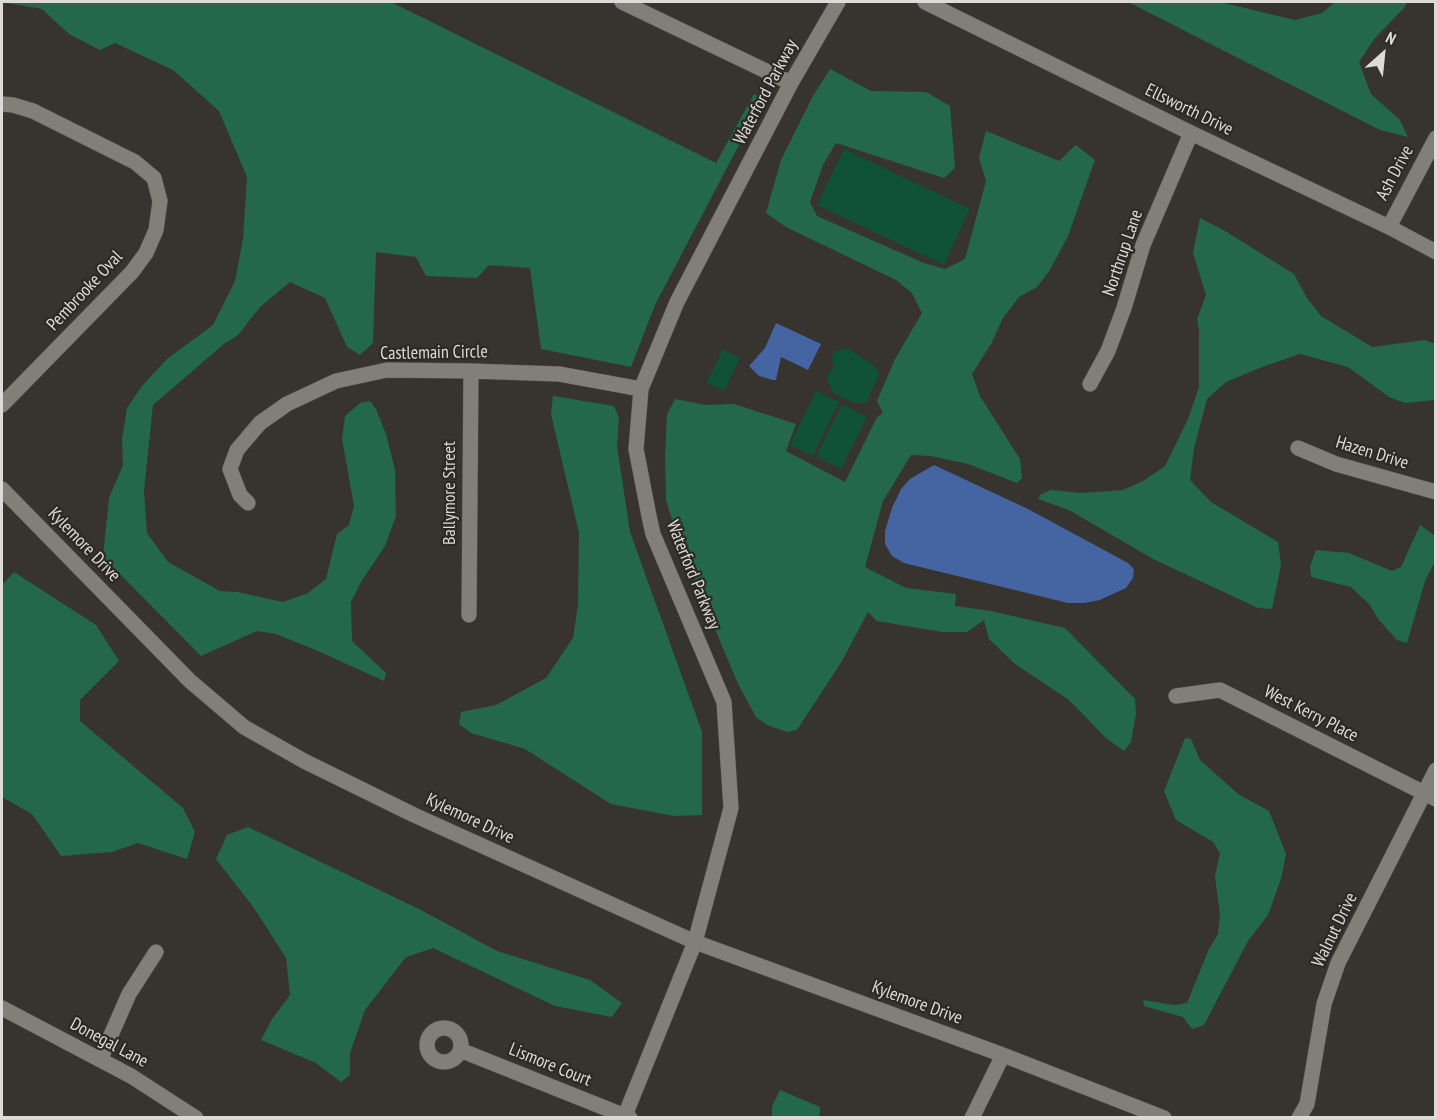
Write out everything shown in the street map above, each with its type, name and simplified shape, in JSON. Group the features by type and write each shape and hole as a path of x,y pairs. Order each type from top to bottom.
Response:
{"street":[{"path":"622,2 791,83"},
{"name":"Waterford Parkway","path":"626,1117 695,942 731,808 724,702 653,534 636,449 641,389 677,302 791,83 838,2"},
{"name":"Ellsworth Drive","path":"925,2 1191,133 1389,226 1436,252"},
{"name":"Pembrooke Oval","path":"2,105 13,105 33,111 135,162 154,178 160,201 156,230 146,254 132,272 2,405"},
{"name":"Northrup Lane","path":"1090,384 1108,351 1143,245 1191,133"},
{"name":"Ash Drive","path":"1389,226 1436,138"},
{"name":"Castlemain Circle","path":"248,503 240,495 230,469 237,450 260,423 287,404 336,381 387,370 471,371 560,374 641,389"},
{"name":"Ballymore Street","path":"469,615 471,371"},
{"name":"Hazen Drive","path":"1298,448 1336,464 1436,492"},
{"name":"Kylemore Drive","path":"2,489 190,681 244,727 304,761 404,810 695,942 1003,1055"},
{"name":"West Kerry Place","path":"1176,696 1220,690 1430,796"},
{"name":"Walnut Drive","path":"1299,1118 1307,1104 1323,1004 1338,963 1430,796 1436,770"},
{"path":"100,1060 129,994 156,951"},
{"name":"Donegal Lane","path":"2,1008 131,1076 196,1118"},
{"name":"Lismore Court","path":"460,1050 626,1117"},
{"path":"972,1118 1003,1055 1164,1118"}],"green space":[{"path":"2,2 391,2 716,163 754,94 763,99 655,305 631,367 541,349 530,268 489,265 477,278 426,276 416,257 376,252 373,343 360,355 347,347 325,298 290,282 260,307 238,335 225,343 153,405 144,491 147,533 168,562 220,591 237,592 283,602 308,593 326,579 337,534 349,525 354,506 342,439 345,416 360,403 370,401 376,409 386,434 395,470 396,516 385,546 361,582 351,602 352,641 386,673 384,681 276,634 257,631 201,656 103,557 109,498 123,465 122,439 127,408 142,386 167,359 213,325 235,281 243,239 247,177 219,111 173,70 115,43 100,50 69,34 42,9"},
{"path":"1128,2 1220,2 1295,20 1322,13 1335,2 1407,2 1375,38 1359,62 1371,94 1400,120 1408,137 1380,130"},
{"path":"830,69 871,91 926,92 950,106 955,168 944,178 836,143 823,165 810,202 817,216 924,263 945,269 965,259 986,181 979,158 986,131 1059,161 1076,145 1095,160 1068,236 1050,270 1037,287 1019,297 1003,318 991,344 972,374 980,396 1020,459 1022,478 1017,483 968,464 931,456 911,455 883,501 865,567 906,588 956,594 955,606 991,611 1065,628 1135,699 1136,714 1131,742 1124,751 1106,738 1069,700 1015,664 989,639 984,620 967,632 942,632 877,621 868,612 842,661 797,730 787,732 767,725 756,717 738,684 679,543 666,500 667,415 675,399 706,405 734,404 796,424 786,451 845,482 877,417 883,413 877,401 895,359 922,313 912,293 896,280 786,227 766,213 781,160 813,96"},
{"path":"844,149 970,209 944,265 817,205"},
{"path":"1200,218 1294,274 1307,298 1321,316 1372,347 1425,340 1435,344 1435,400 1405,403 1389,397 1348,367 1300,354 1226,382 1207,399 1194,448 1190,480 1211,502 1278,542 1281,565 1272,609 1258,608 1153,559 1069,510 1038,499 1041,494 1051,490 1082,493 1123,490 1143,481 1165,466 1188,419 1199,387 1197,319 1206,295 1193,253"},
{"path":"847,348 873,365 880,373 866,403 854,403 833,393 827,378 834,365 831,359 834,352"},
{"path":"723,349 740,358 724,391 707,383"},
{"path":"816,391 839,402 813,456 790,445"},
{"path":"553,396 614,406 619,418 617,446 630,532 702,732 702,815 674,816 611,804 525,749 471,733 459,724 461,712 496,705 546,678 573,638 578,604 579,533 551,414"},
{"path":"842,404 867,417 841,469 816,457"},
{"path":"1420,525 1435,536 1435,561 1425,581 1407,643 1397,640 1378,619 1370,605 1351,587 1311,577 1310,566 1316,550 1349,553 1392,571 1401,567"},
{"path":"14,572 96,625 119,661 80,700 80,721 183,808 195,832 187,859 138,843 112,852 61,856 32,814 2,797 2,585"},
{"path":"1185,738 1191,739 1200,760 1238,794 1269,811 1286,854 1281,879 1268,915 1248,941 1204,1025 1192,1029 1183,1017 1144,1006 1143,1000 1174,1005 1187,1003 1209,949 1218,934 1220,915 1215,876 1220,853 1213,842 1176,820 1164,791"},
{"path":"248,827 421,910 497,951 590,980 622,1003 612,1017 555,1006 433,948 406,957 365,1010 350,1053 350,1075 341,1082 316,1063 261,1040 272,1019 290,995 286,958 254,908 216,859 227,835"},
{"path":"780,1090 820,1107 818,1117 772,1117 772,1107"}],"water":[{"path":"776,323 821,344 808,370 781,357 776,380 773,380 759,376 749,366 765,348"},
{"path":"934,465 1028,509 1128,563 1134,569 1133,578 1126,588 1100,600 1068,603 904,563 892,556 885,544 885,531 892,508 901,489 910,479"}]}
